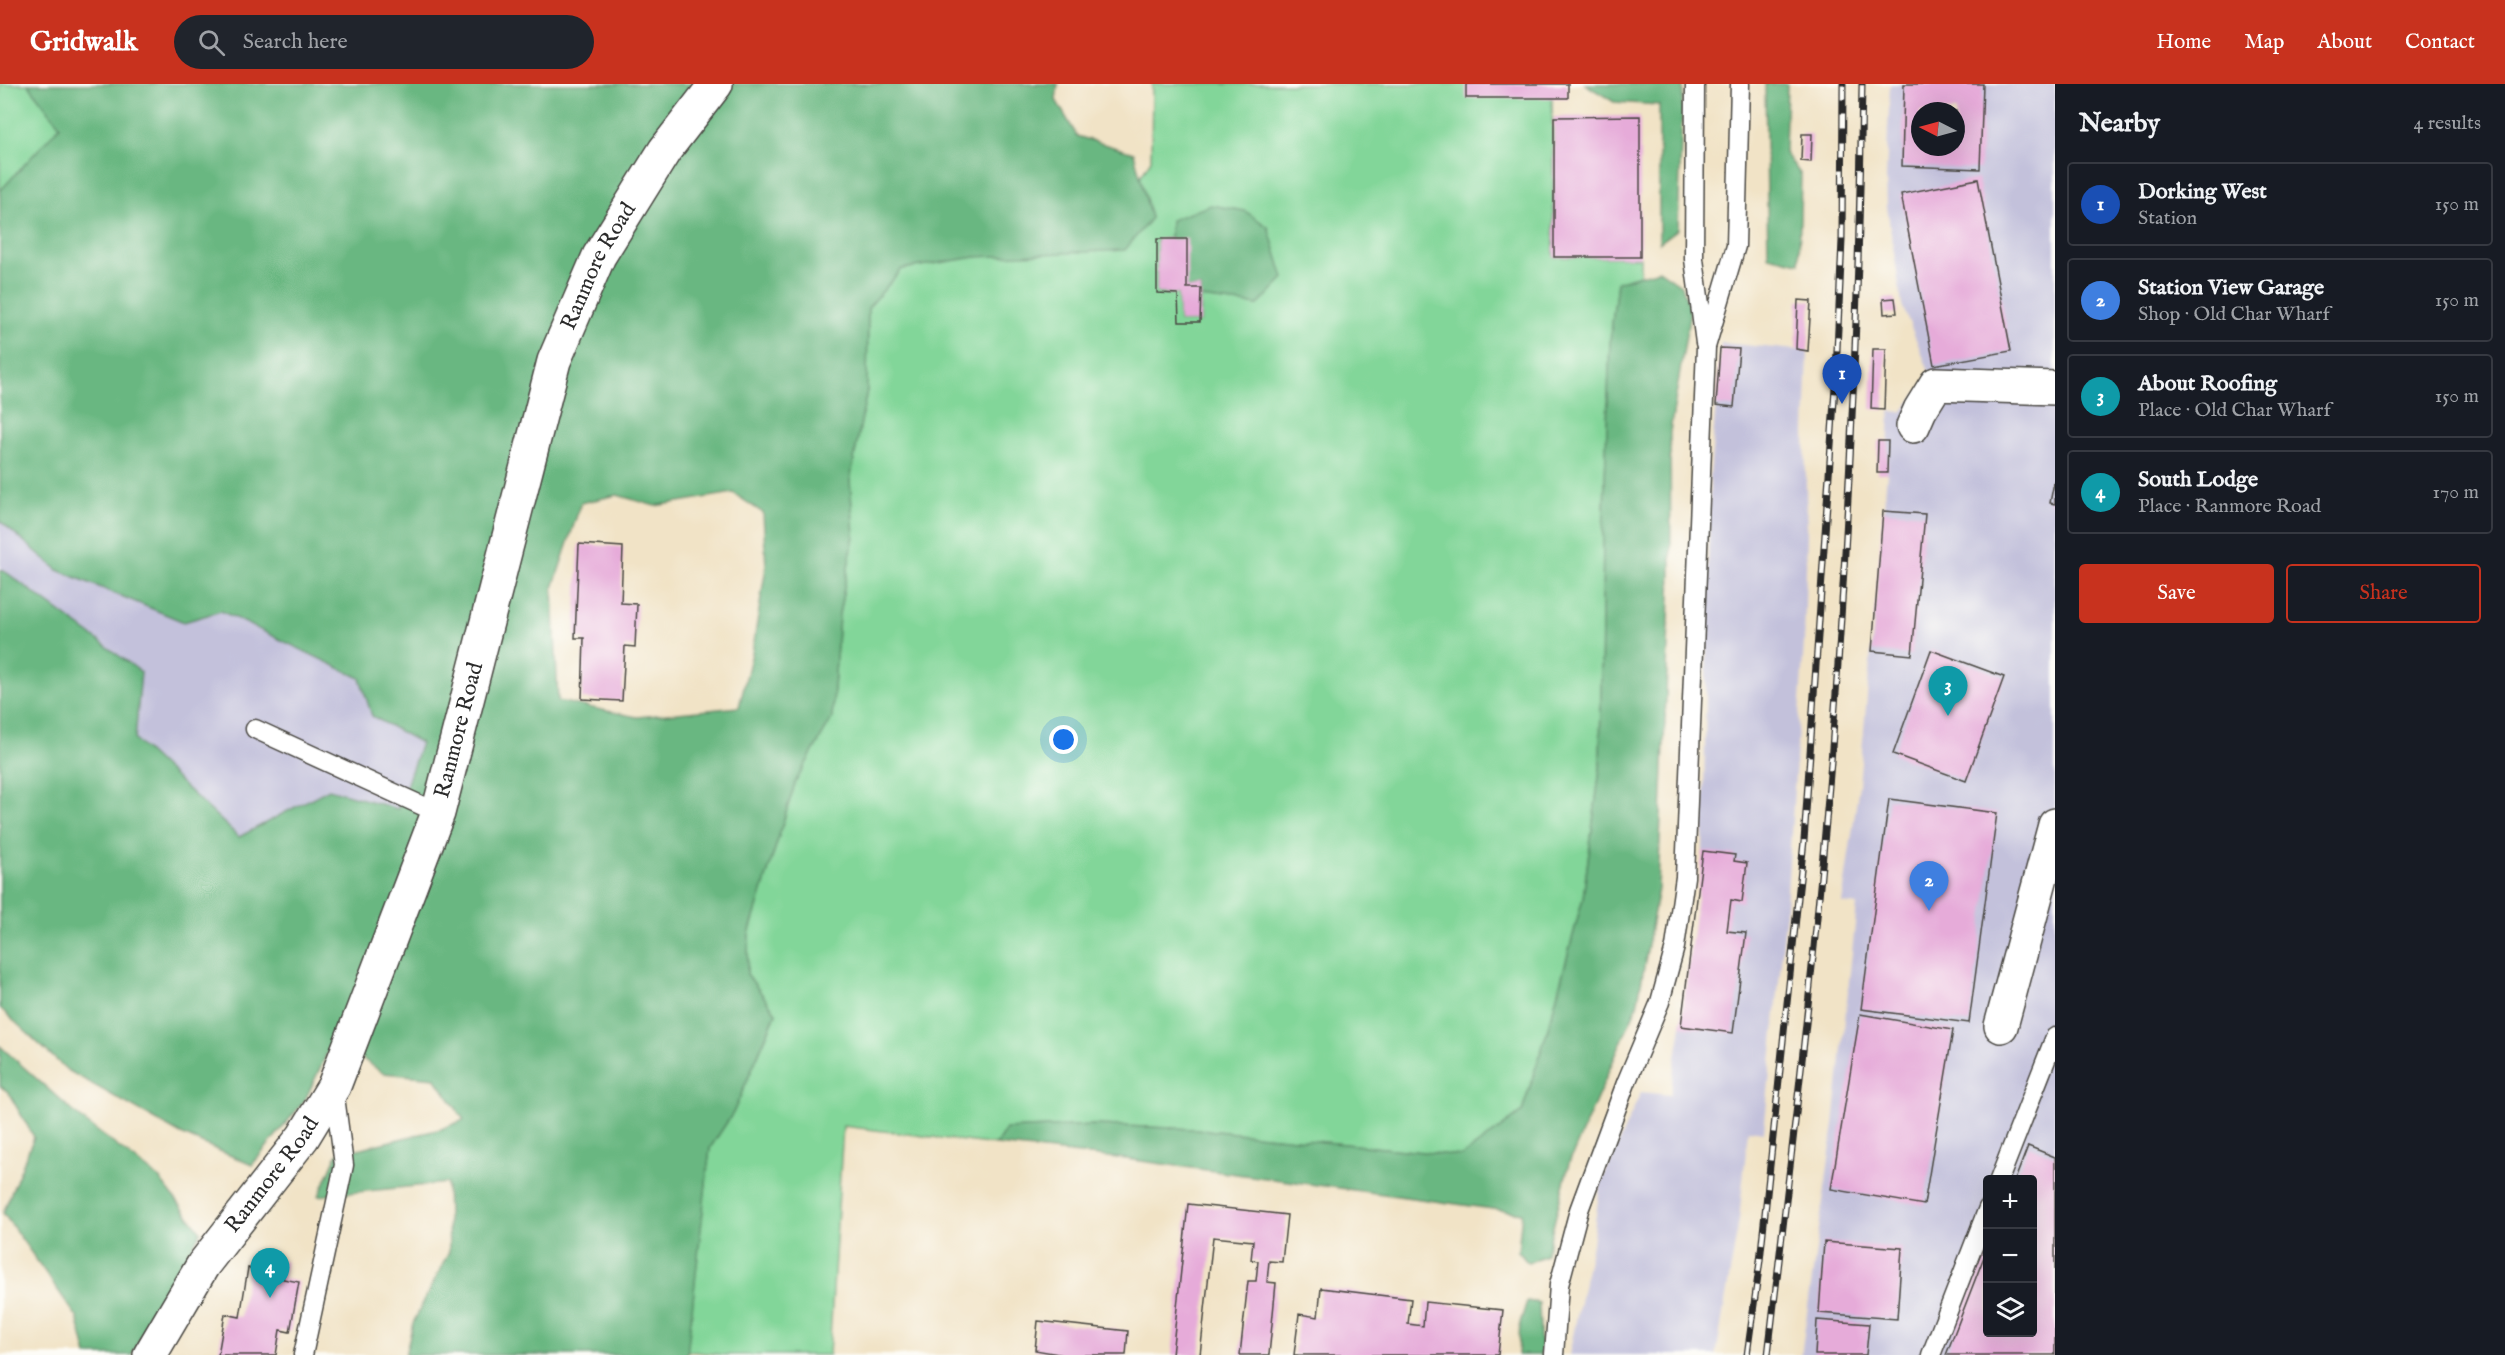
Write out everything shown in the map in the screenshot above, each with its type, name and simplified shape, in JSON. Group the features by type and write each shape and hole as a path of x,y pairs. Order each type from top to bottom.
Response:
{"street":[{"name":"Ranmore Road","path":"150,1355 203,1265 303,1137 333,1086 438,813 554,361 599,256 665,150 717,84"},
{"path":"1913,426 1936,384 2055,388"},
{"path":"2001,1026 2055,825"}],"lane":[{"path":"1554,1355 1559,1285 1579,1210 1626,1083 1660,1002 1675,947 1684,877 1706,348 1694,259 1695,84"},
{"path":"1706,348 1736,246 1740,84"},
{"path":"255,729 438,813"},
{"path":"2001,1175 2055,1037"},
{"path":"303,1355 344,1165 333,1086"},
{"path":"1931,1355 1983,1221"}],"shaded area":[{"path":"1890,84 2055,84 2055,1355 1801,1355 1834,1124 1857,905 1842,903 1859,785 1887,473 1890,411 1902,412 1931,376 1902,305 1887,207"},
{"path":"1721,343 1808,351 1805,431 1807,535 1804,643 1785,922 1764,1132 1748,1130 1739,1220 1716,1355 1569,1355 1592,1244 1600,1185 1641,1092 1670,1095 1681,1026 1703,851 1710,475"},
{"path":"0,521 58,570 184,622 221,611 360,678 372,716 421,742 398,809 329,789 239,837 135,740 140,672 0,570"}],"green space":[{"path":"0,84 28,84 61,126 0,191"},
{"path":"28,84 1058,84 1056,100 1077,136 1134,153 1151,218 1125,250 975,257 902,269 868,308 867,390 850,480 854,536 839,614 832,718 795,783 749,934 747,974 776,1013 733,1113 710,1148 687,1355 405,1355 413,1323 449,1252 447,1183 319,1196 337,1154 441,1129 464,1120 435,1078 383,1073 334,1039 305,1100 252,1165 181,1134 67,1070 0,1008 0,570 141,672 135,740 239,837 329,789 398,809 421,743 372,716 360,678 221,611 184,622 58,570 0,521 0,191 60,126","holes":["733,493 763,513 766,567 752,653 739,707 637,717 558,701 553,588 581,503 617,495 655,506"]},
{"path":"1152,84 1466,84 1552,98 1554,257 1640,257 1640,275 1617,282 1610,341 1603,539 1600,769 1583,898 1550,1022 1522,1112 1462,1156 1196,1129 1095,1125 1007,1129 996,1145 843,1126 829,1355 725,1355 686,1351 710,1148 733,1113 776,1014 747,974 749,934 795,783 832,718 839,614 854,536 850,481 867,390 868,308 902,269 975,257 1151,218 1140,177 1151,160","holes":["1268,227 1283,278 1258,305 1201,298 1200,322 1179,322 1178,294 1157,293 1157,240"]},
{"path":"1585,84 1683,84 1678,229 1659,243 1659,105 1614,102"},
{"path":"1765,84 1787,84 1785,153 1801,175 1799,263 1768,256"},
{"path":"1211,205 1245,211 1268,227 1284,278 1258,305 1201,298 1201,288 1187,288 1170,239 1171,220"},
{"path":"1659,270 1682,286 1690,311 1670,432 1671,573 1658,889 1637,1006 1569,1163 1546,1255 1528,1263 1518,1251 1522,1213 1126,1159 996,1145 1006,1129 1095,1125 1196,1129 1462,1156 1522,1112 1550,1022 1583,898 1600,769 1603,539 1610,341 1617,282"},
{"path":"0,1046 84,1121 159,1178 201,1232 156,1304 132,1355 87,1355 77,1317 3,1213 34,1137 8,1092 0,1086"},
{"path":"1527,1301 1539,1303 1541,1355 1518,1355 1520,1323"}],"building":[{"path":"1466,84 1568,84 1568,98 1466,98"},
{"path":"1904,84 1983,84 1980,169 1902,166"},
{"path":"1640,116 1640,257 1554,257 1554,117"},
{"path":"1802,134 1812,134 1811,162 1801,161"},
{"path":"1978,179 2011,351 1934,365 1901,194"},
{"path":"1157,239 1187,239 1187,288 1201,288 1200,322 1179,322 1178,294 1157,293"},
{"path":"1895,298 1897,313 1884,314 1883,299"},
{"path":"1798,300 1811,301 1808,351 1796,349"},
{"path":"1720,348 1739,349 1734,407 1716,405"},
{"path":"1873,349 1886,349 1884,410 1871,409"},
{"path":"1878,441 1888,441 1887,473 1877,473"},
{"path":"2055,482 2055,504 2050,503"},
{"path":"1883,511 1925,514 1912,655 1872,651"},
{"path":"579,544 623,547 621,603 637,604 635,647 625,646 622,701 582,699 584,638 575,638"},
{"path":"1931,650 2004,677 1966,781 1893,754"},
{"path":"1889,799 1997,813 1969,1023 1861,1009"},
{"path":"1703,851 1735,855 1734,861 1747,863 1742,902 1731,900 1727,931 1746,933 1733,1033 1681,1026"},
{"path":"1860,1014 1953,1030 1924,1205 1831,1189"},
{"path":"2028,1146 2055,1157 2055,1355 1946,1355 1983,1259 1983,1337 2037,1337 2037,1175 2017,1175"},
{"path":"1188,1204 1287,1215 1282,1262 1269,1261 1267,1282 1276,1283 1269,1355 1240,1355 1248,1281 1256,1281 1258,1261 1251,1260 1253,1241 1213,1237 1200,1355 1172,1355"},
{"path":"1824,1242 1902,1248 1897,1319 1819,1313"},
{"path":"261,1257 286,1262 283,1279 299,1282 290,1332 280,1330 276,1355 218,1355 225,1314 240,1317 248,1268 258,1270"},
{"path":"1321,1288 1411,1299 1408,1324 1423,1326 1425,1302 1503,1310 1498,1355 1294,1355 1299,1314 1318,1317"},
{"path":"1817,1320 1869,1324 1866,1355 1815,1355"},
{"path":"1038,1321 1128,1331 1126,1355 1064,1355 1035,1350"}],"railway":[{"path":"1747,1355 1760,1261 1804,841 1836,372 1842,240 1843,84"},
{"path":"1768,1355 1810,985 1831,762 1852,423 1862,84"}],"place":[{"name":"Dorking West","path":"1842,404"},
{"name":"About Roofing","path":"1948,716"},
{"name":"Station View Garage","path":"1929,911"},
{"name":"South Lodge","path":"270,1298"}]}
